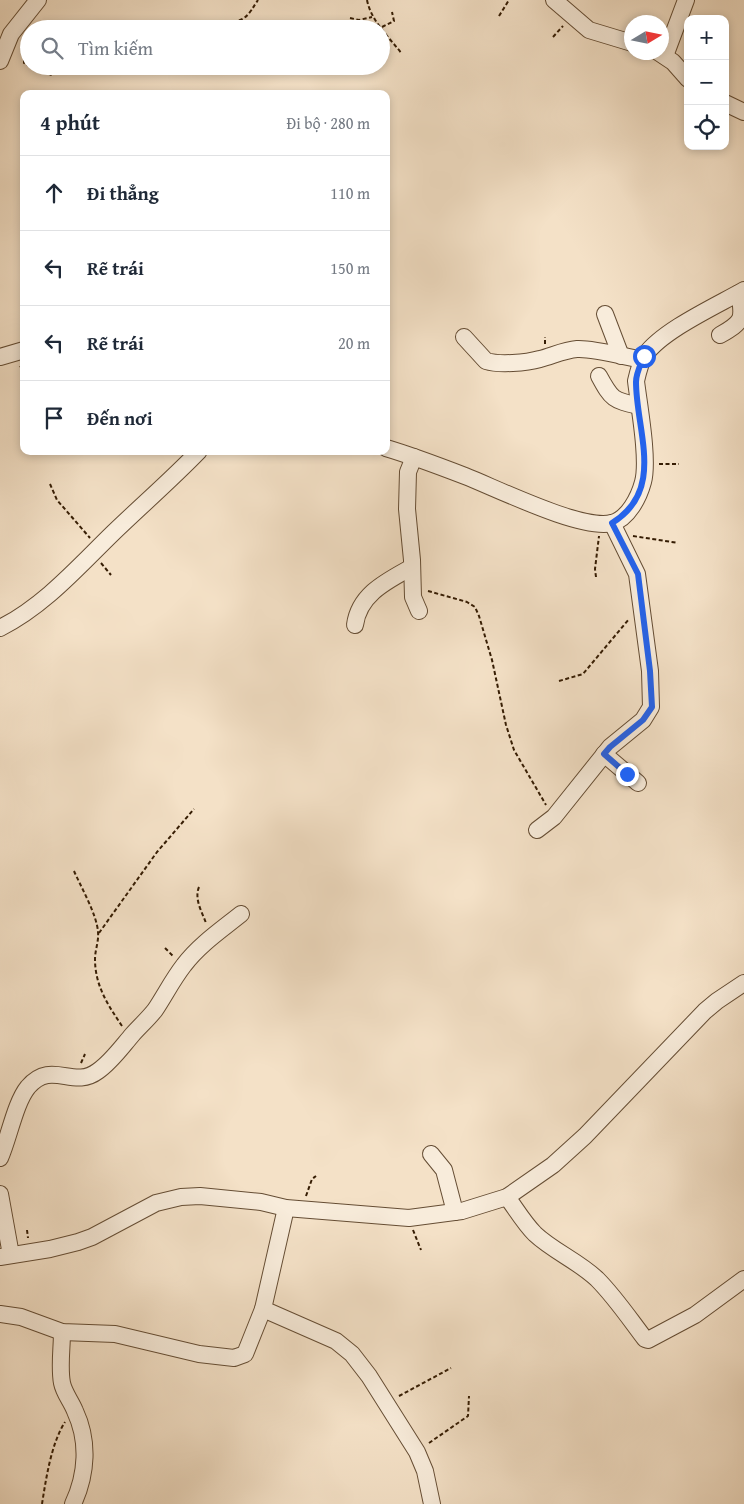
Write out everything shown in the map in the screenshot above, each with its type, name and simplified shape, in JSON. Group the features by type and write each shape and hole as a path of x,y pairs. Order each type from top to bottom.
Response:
{"street":[{"path":"0,61 7,33 38,0"},
{"path":"554,0 589,30 624,41"},
{"path":"669,37 686,0"},
{"path":"669,59 684,74"},
{"path":"729,105 744,112"},
{"path":"610,527 627,512 637,498 644,481 645,463 636,381 642,360 653,346 666,335 742,291 742,319 739,324 720,335"},
{"path":"605,314 621,356"},
{"path":"464,337 486,361 491,362 538,360 575,349 642,360"},
{"path":"0,356 20,351"},
{"path":"599,376 610,396 616,400 639,406"},
{"path":"390,449 554,512 610,527 638,574 650,671 652,707 643,720 610,747 554,817 537,830"},
{"path":"0,628 35,606 98,549 194,455"},
{"path":"414,457 408,472 407,484 413,597 420,611"},
{"path":"355,625 359,609 366,597 385,582 412,567"},
{"path":"604,754 638,783"},
{"path":"0,1158 22,1098 28,1088 39,1077 52,1074 66,1075 78,1079 87,1078 98,1072 154,1011 183,966 212,937 241,914"},
{"path":"0,1194 6,1256 78,1242 92,1237 142,1209 174,1198 200,1196 260,1202 294,1209 409,1218 455,1212 507,1197 552,1165 585,1136 705,1011 744,984"},
{"path":"431,1154 444,1170 455,1212"},
{"path":"507,1197 534,1233 595,1278 648,1340 695,1315 744,1280"},
{"path":"0,1314 21,1317 62,1332 115,1334 199,1354 234,1358 245,1354 263,1309 294,1209"},
{"path":"263,1309 336,1341 352,1354 369,1376 417,1452 425,1471 432,1504"},
{"path":"62,1332 61,1380 83,1431 85,1446 82,1480 73,1504"}],"path":[{"path":"240,20 245,18 258,0"},
{"path":"367,0 375,20"},
{"path":"499,16 509,0"},
{"path":"390,23 394,21 392,12"},
{"path":"350,18 359,20 372,17"},
{"path":"7,33 20,46"},
{"path":"390,39 402,54"},
{"path":"645,463 679,464"},
{"path":"50,484 57,500 98,549"},
{"path":"596,577 595,569 610,527 678,543"},
{"path":"412,584 433,594 467,602 475,607 492,660 506,725 514,750 554,817"},
{"path":"559,681 583,674 641,603"},
{"path":"98,933 158,852 194,809"},
{"path":"74,871 95,920 98,933 95,959 96,976 102,995 130,1038"},
{"path":"199,887 198,899 212,937"},
{"path":"294,1209 316,1176"},
{"path":"409,1218 421,1250"},
{"path":"385,1402 451,1368"},
{"path":"417,1452 468,1416 469,1396"},
{"path":"42,1504 45,1482 54,1450 63,1426 74,1408"}],"route":[{"path":"627,774 604,754 643,720 652,707 652,699 638,574 612,523 627,512 637,498 644,481 645,463 636,381 644,356"}]}
